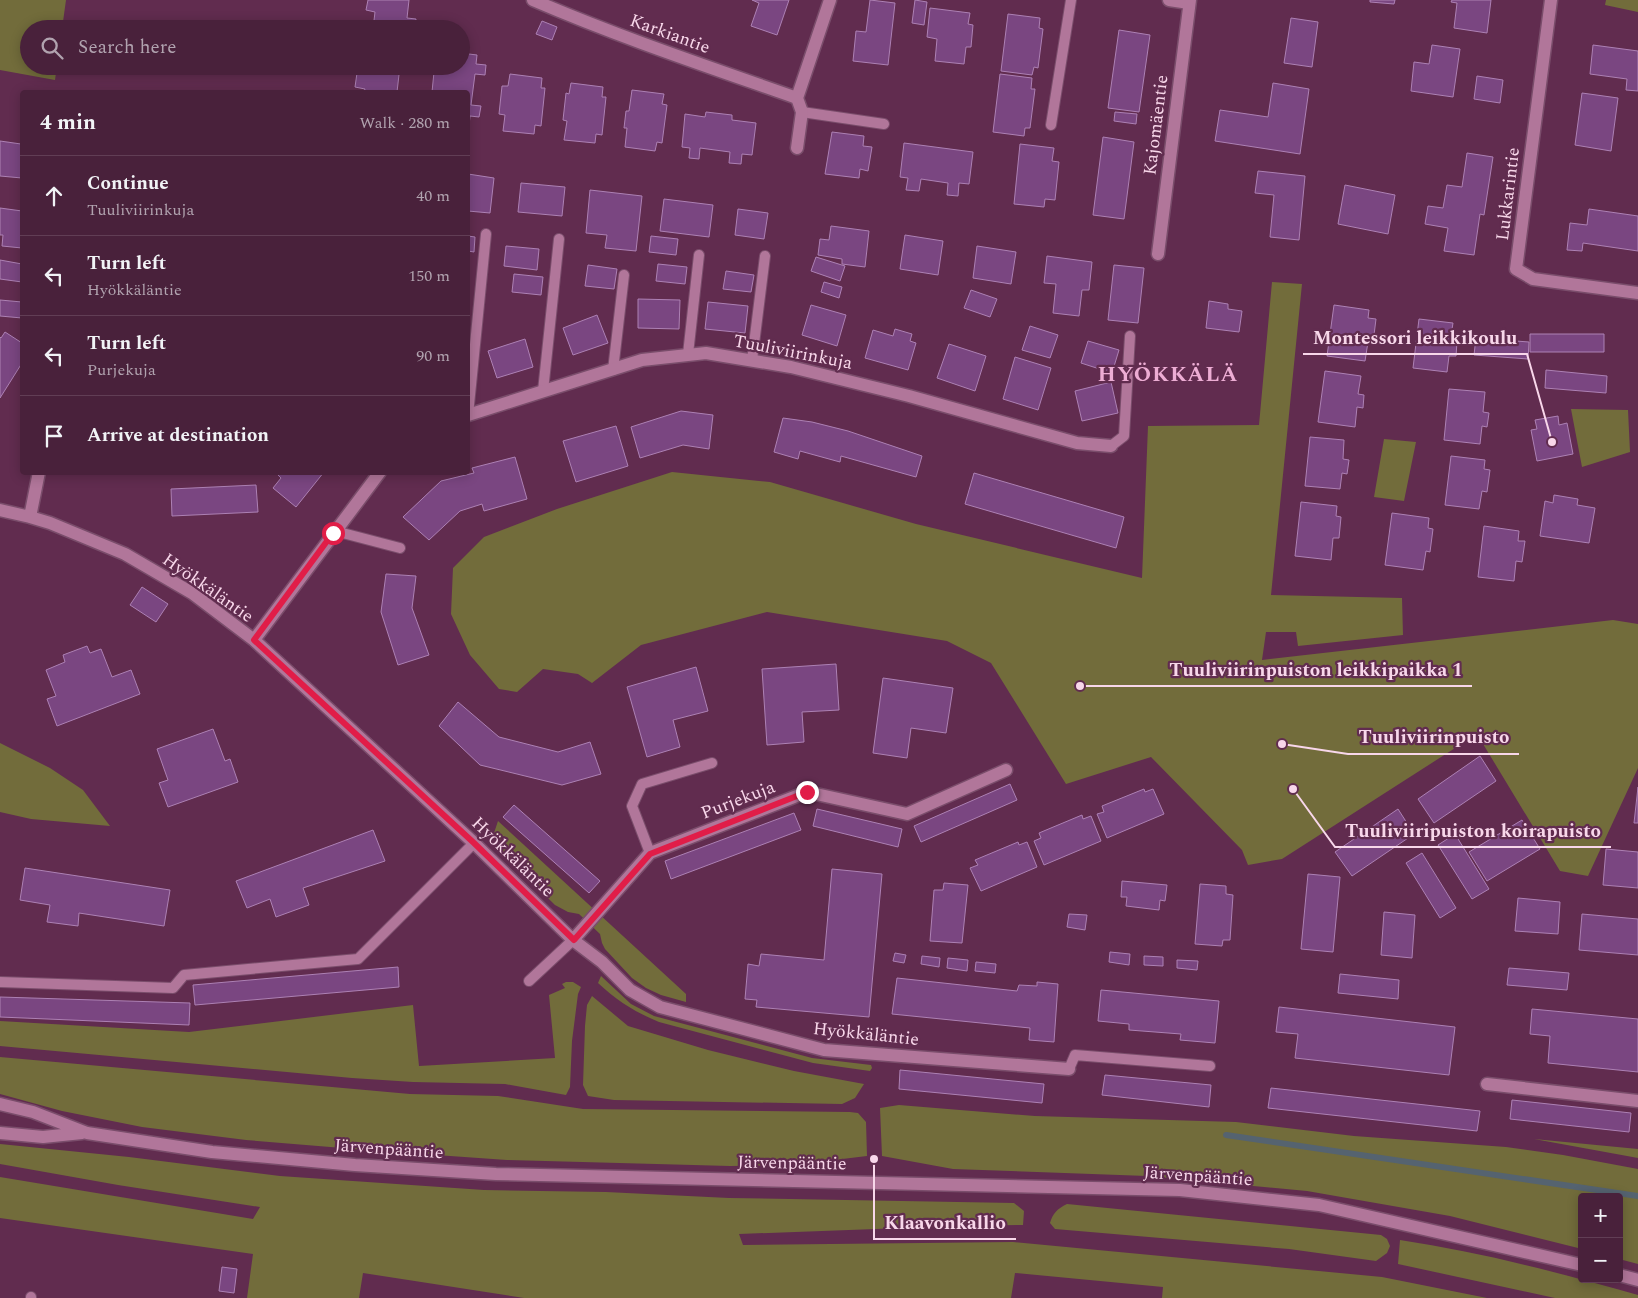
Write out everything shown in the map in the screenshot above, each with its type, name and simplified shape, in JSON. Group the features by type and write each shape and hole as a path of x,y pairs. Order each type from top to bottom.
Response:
{"street":[{"name":"Karkiantie","path":"533,0 572,17 797,98"},
{"path":"797,148 802,112 797,98 830,0"},
{"path":"1169,0 1189,1"},
{"name":"Lukkarintie","path":"1551,0 1516,269 1533,279 1638,293"},
{"name":"Kajomäentie","path":"1158,254 1189,1"},
{"name":"Tuuliviirinkuja","path":"470,414 642,360 688,354 706,354 791,367 1077,443 1111,446"},
{"path":"30,516 38,475"},
{"path":"254,640 378,475"},
{"name":"Hyökkäläntie","path":"0,510 30,516 125,554 192,593 254,640 474,843 574,940 602,962 630,990 660,1007 824,1050 1069,1070"},
{"name":"Purjekuja","path":"574,940 650,854 807,792 907,814 1006,770"},
{"path":"1487,1084 1638,1101"},
{"name":"Järvenpääntie","path":"0,1104 32,1112 87,1133 212,1152 355,1165 496,1174 1180,1190 1319,1205 1578,1264"},
{"name":"Järvenpääntie","path":"0,1133 43,1137 87,1133"},
{"path":"1623,1276 1638,1280"}],"lane":[{"path":"1052,125 1071,0"},
{"path":"802,112 884,124"},
{"path":"470,395 486,234"},
{"path":"543,391 559,239"},
{"path":"688,354 699,256"},
{"path":"752,360 765,256"},
{"path":"613,370 624,275"},
{"path":"1111,446 1124,436 1130,336"},
{"path":"335,531 400,548"},
{"path":"650,854 632,806 642,784 712,763"},
{"path":"0,982 173,988 184,975 358,959 474,843"},
{"path":"529,981 574,940"},
{"path":"1069,1070 1075,1055 1210,1066"}],"shaded area":[{"path":"0,0 66,0 63,20 20,20 20,74 0,70"},
{"path":"1606,0 1638,0 1638,12 1605,5"},
{"path":"28,75 56,75 55,80"},
{"path":"1272,282 1302,284 1271,595 1402,598 1403,635 1298,646 1296,632 1266,632 1262,660 1613,620 1638,624 1638,768 1588,876 1560,871 1477,734 1282,859 1248,865 1242,850 1151,757 1066,784 991,663 947,641 767,612 641,645 592,683 578,674 543,669 517,692 499,689 470,655 451,614 453,568 484,537 557,509 672,472 770,482 916,524 1142,578 1148,426 1259,425"},
{"path":"1571,409 1628,410 1630,452 1582,467"},
{"path":"1384,439 1416,442 1404,501 1374,497"},
{"path":"0,743 50,768 83,790 110,826 31,819 0,812"},
{"path":"498,821 686,994 686,1002 661,995 646,988 632,978 605,949 600,934 579,914 568,912 555,905 491,842"},
{"path":"601,976 631,1004 654,1016 812,1058 871,1065 872,1068 870,1071 813,1063 659,1022 619,1001 598,983"},
{"path":"573,982 581,987 578,994 572,1041 570,1087 566,1095 505,1084 413,1082 352,1078 0,1046 0,1021 189,1032 413,1005 419,1066 555,1058 549,995 565,988 562,984"},
{"path":"592,996 628,1026 708,1050 794,1071 864,1084 855,1098 842,1104 614,1100 588,1096 583,1085 585,1026 587,1005"},
{"path":"0,1057 410,1094 498,1096 583,1109 850,1112 858,1113 866,1122 867,1156 793,1165 730,1166 507,1160 246,1140 142,1127 62,1111 0,1094"},
{"path":"899,1105 1035,1116 1236,1122 1354,1136 1506,1147 1638,1169 1638,1264 1623,1260 1623,1193 1578,1193 1578,1248 1450,1216 1307,1191 1147,1176 953,1169 882,1156 880,1108"},
{"path":"1534,1139 1638,1149 1638,1158"},
{"path":"0,1144 129,1157 280,1176 484,1190 606,1192 729,1198 1014,1203 1024,1211 1023,1225 739,1234 743,1245 1013,1242 1382,1277 1487,1298 1162,1298 1163,1287 1015,1273 1011,1298 524,1298 363,1273 359,1298 247,1298 253,1254 0,1218 0,1177 253,1219 260,1207 0,1164"},
{"path":"1067,1204 1381,1235 1387,1239 1390,1246 1387,1253 1376,1261 1289,1249 1055,1229 1050,1223 1054,1214"},
{"path":"1400,1240 1520,1264 1578,1279 1578,1283 1594,1283 1638,1295 1638,1298 1555,1298 1398,1264"}],"building":[{"path":"368,0 409,0 407,18 416,20 374,20 375,12 366,10"},
{"path":"752,0 789,0 777,35 751,26 759,3"},
{"path":"870,0 895,3 888,65 853,61 856,31 866,32"},
{"path":"915,0 927,2 924,25 912,23"},
{"path":"1370,0 1395,0 1394,4 1370,2"},
{"path":"1452,0 1491,0 1487,33 1454,28 1457,3 1451,2"},
{"path":"930,8 970,13 968,24 973,25 971,47 966,47 964,64 935,61 937,39 927,37"},
{"path":"1008,14 1040,18 1039,28 1043,29 1038,68 1034,67 1032,75 1001,71"},
{"path":"1291,18 1318,22 1312,67 1284,63"},
{"path":"542,21 557,27 552,40 536,34"},
{"path":"1119,30 1150,35 1139,112 1108,108"},
{"path":"1432,45 1460,49 1453,97 1411,91 1414,62 1429,64"},
{"path":"1593,45 1638,51 1638,91 1626,90 1627,79 1590,74"},
{"path":"470,54 477,55 476,64 486,65 485,75 475,74 471,105 481,106 479,117 470,116 470,90 432,90 434,75 470,75"},
{"path":"510,74 542,78 541,88 545,88 541,126 535,125 534,134 503,131 505,115 499,114 502,86 508,86"},
{"path":"1000,74 1032,78 1031,89 1035,89 1030,128 1025,128 1024,136 993,132"},
{"path":"357,75 399,75 397,90 365,90 355,87"},
{"path":"1477,76 1503,80 1500,103 1474,99"},
{"path":"571,83 603,87 602,97 606,97 602,135 596,134 595,143 564,140 567,121 563,120 566,93 569,94"},
{"path":"1273,83 1309,89 1300,154 1215,141 1220,110 1268,117"},
{"path":"632,90 664,94 662,104 667,105 662,143 657,142 655,151 625,147 627,128 624,128 626,111 629,111"},
{"path":"1582,93 1618,98 1611,151 1575,145"},
{"path":"706,112 732,115 732,120 756,123 752,155 742,154 741,164 729,163 730,152 700,148 699,159 689,158 690,148 682,147 685,114 705,117"},
{"path":"1115,112 1137,114 1136,124 1114,121"},
{"path":"832,132 864,136 863,146 872,147 868,171 860,169 859,178 825,174"},
{"path":"1103,137 1134,142 1124,219 1093,215"},
{"path":"0,141 20,144 20,178 0,176"},
{"path":"904,143 973,152 969,184 959,183 958,196 947,195 948,183 921,179 919,191 906,190 908,178 900,177"},
{"path":"1020,144 1054,148 1052,161 1059,162 1055,200 1045,199 1044,207 1014,204"},
{"path":"1467,153 1493,157 1484,215 1480,214 1474,255 1444,251 1448,228 1425,224 1428,206 1443,208 1447,185 1462,187"},
{"path":"1258,171 1305,176 1299,240 1270,237 1274,195 1255,193"},
{"path":"470,174 494,178 490,213 470,211"},
{"path":"521,183 565,187 562,216 518,212"},
{"path":"1345,185 1395,195 1388,234 1338,224"},
{"path":"590,190 642,196 636,251 605,248 607,235 586,233"},
{"path":"664,199 713,205 709,237 660,231"},
{"path":"0,208 20,211 20,248 2,246 3,235 0,235"},
{"path":"738,209 768,213 764,239 735,235"},
{"path":"1589,209 1638,216 1638,251 1583,243 1582,251 1567,250 1570,223 1587,225"},
{"path":"831,226 869,231 865,267 842,264 842,259 818,255 820,239 829,240"},
{"path":"905,235 943,241 938,275 900,269"},
{"path":"470,236 475,237 474,252 470,251"},
{"path":"651,236 678,239 676,255 649,252"},
{"path":"506,246 539,249 537,270 504,266"},
{"path":"977,246 1016,252 1011,284 973,278"},
{"path":"1047,256 1092,262 1089,290 1082,290 1079,316 1053,313 1056,284 1044,283"},
{"path":"816,257 845,266 840,281 811,271"},
{"path":"0,260 20,264 20,282 0,279"},
{"path":"658,264 687,267 685,284 656,281"},
{"path":"588,265 617,269 614,289 585,286"},
{"path":"1114,265 1144,268 1138,323 1108,320"},
{"path":"726,271 754,275 751,292 723,289"},
{"path":"514,274 543,277 541,295 512,292"},
{"path":"824,282 842,287 839,298 821,292"},
{"path":"971,290 997,299 990,317 964,308"},
{"path":"638,299 680,300 679,329 638,328"},
{"path":"0,300 20,302 20,318 0,316"},
{"path":"1209,301 1228,304 1228,309 1242,311 1239,332 1206,328"},
{"path":"708,302 748,306 745,333 705,329"},
{"path":"811,305 846,315 837,346 802,335"},
{"path":"1334,305 1369,310 1368,318 1376,319 1373,343 1368,342 1365,361 1327,356"},
{"path":"597,315 608,343 573,355 563,328"},
{"path":"1419,319 1453,323 1450,342 1457,342 1456,356 1449,356 1447,372 1413,368"},
{"path":"1030,326 1058,335 1050,358 1022,350"},
{"path":"895,329 912,334 910,341 916,343 908,370 865,358 873,330 893,336"},
{"path":"5,332 20,342 20,366 0,398 0,337"},
{"path":"1530,334 1604,334 1604,352 1530,352"},
{"path":"1476,338 1529,342 1528,359 1474,355"},
{"path":"525,339 533,367 497,378 488,351"},
{"path":"1088,341 1119,350 1112,373 1081,363"},
{"path":"949,344 986,356 975,391 937,378"},
{"path":"1015,357 1051,368 1038,410 1003,399"},
{"path":"1546,370 1607,376 1606,393 1545,388"},
{"path":"1325,371 1361,376 1358,394 1364,395 1363,408 1357,407 1355,427 1318,422"},
{"path":"1111,382 1118,413 1082,421 1075,391"},
{"path":"1449,389 1485,392 1483,412 1489,413 1487,427 1482,426 1480,444 1444,440"},
{"path":"681,411 713,415 709,449 683,445 640,458 631,427"},
{"path":"1558,416 1559,425 1567,423 1573,454 1537,461 1531,430 1537,429 1535,420"},
{"path":"783,418 812,422 848,431 922,456 916,477 841,456 840,462 800,451 798,459 774,452"},
{"path":"616,426 628,466 576,482 563,441"},
{"path":"1310,437 1344,440 1343,459 1349,460 1347,474 1342,473 1340,489 1305,486"},
{"path":"1451,456 1485,460 1484,469 1490,470 1487,492 1482,491 1479,509 1445,505"},
{"path":"515,457 527,499 484,511 482,504 460,511 429,540 403,517 441,481 470,475 474,473 472,468"},
{"path":"974,473 1124,517 1116,548 965,504"},
{"path":"278,475 322,475 296,507 273,488 281,478"},
{"path":"256,485 258,512 172,516 171,489"},
{"path":"1554,495 1578,499 1577,505 1595,508 1589,543 1540,536 1545,501 1553,503"},
{"path":"1301,502 1337,506 1336,516 1341,517 1339,538 1333,538 1331,560 1295,556"},
{"path":"1392,513 1429,518 1428,528 1433,529 1430,552 1426,551 1423,570 1385,565"},
{"path":"1484,526 1519,531 1518,541 1525,541 1522,562 1516,561 1514,581 1478,577"},
{"path":"386,574 416,576 412,608 429,655 398,665 381,612"},
{"path":"142,587 168,604 156,622 130,605"},
{"path":"87,646 90,653 101,649 112,677 131,670 140,694 57,726 47,699 56,696 46,670 65,662 63,655"},
{"path":"836,664 839,710 802,712 804,742 767,745 762,669"},
{"path":"696,667 708,711 673,720 680,747 647,757 627,687"},
{"path":"883,678 953,688 946,733 911,728 907,758 873,753"},
{"path":"458,702 499,737 558,752 590,742 601,774 562,785 480,765 439,726"},
{"path":"213,729 225,761 230,759 238,782 168,807 159,783 168,780 157,749"},
{"path":"1480,756 1496,781 1434,823 1418,799"},
{"path":"1010,784 1017,800 921,842 914,826"},
{"path":"1638,787 1638,823 1634,823"},
{"path":"1144,789 1145,792 1153,789 1164,814 1107,838 1097,814 1104,812 1102,806"},
{"path":"514,805 600,881 589,893 503,817"},
{"path":"817,809 902,829 898,847 813,826"},
{"path":"1398,809 1414,834 1352,876 1335,852"},
{"path":"794,813 801,830 671,879 665,861"},
{"path":"1082,815 1083,819 1091,816 1101,841 1044,865 1034,841 1041,838 1039,833"},
{"path":"1522,820 1540,849 1487,881 1469,852"},
{"path":"373,830 385,861 303,888 309,905 276,917 270,899 247,908 236,881"},
{"path":"1455,834 1489,889 1472,899 1438,845"},
{"path":"1018,842 1019,845 1027,842 1037,867 981,891 970,868 978,865 975,860"},
{"path":"1606,849 1638,852 1638,888 1603,885"},
{"path":"1422,853 1456,908 1440,918 1406,863"},
{"path":"25,868 170,890 164,926 79,913 78,926 47,922 50,905 20,900"},
{"path":"832,869 882,874 869,1017 756,1007 757,1000 745,999 748,964 759,966 761,954 824,960"},
{"path":"1308,874 1340,877 1333,952 1301,949"},
{"path":"1122,881 1167,885 1165,901 1160,900 1159,910 1126,906 1127,897 1121,897"},
{"path":"944,883 968,885 962,943 930,941 934,890 943,890"},
{"path":"1200,884 1226,886 1226,894 1233,895 1230,940 1223,940 1222,946 1195,944"},
{"path":"1518,898 1560,902 1558,934 1515,931"},
{"path":"1384,912 1415,915 1412,958 1381,955"},
{"path":"1069,914 1087,915 1085,930 1067,927"},
{"path":"1582,914 1638,919 1638,955 1579,950"},
{"path":"1110,952 1130,954 1129,965 1109,962"},
{"path":"895,953 906,955 904,963 893,961"},
{"path":"922,956 940,958 939,967 921,964"},
{"path":"1144,956 1163,957 1163,966 1144,965"},
{"path":"948,958 968,960 967,971 947,968"},
{"path":"1177,960 1198,961 1197,970 1177,968"},
{"path":"976,962 996,964 995,973 975,971"},
{"path":"398,967 399,987 195,1005 193,985"},
{"path":"1509,968 1569,973 1567,990 1507,985"},
{"path":"1340,974 1399,980 1398,999 1338,993"},
{"path":"897,978 1017,991 1019,985 1037,986 1037,982 1058,984 1054,1042 1029,1040 1030,1028 892,1014"},
{"path":"1101,990 1219,1001 1215,1043 1180,1040 1181,1034 1129,1030 1129,1024 1098,1021"},
{"path":"0,997 190,1003 189,1025 0,1017"},
{"path":"1279,1007 1455,1027 1449,1075 1295,1058 1298,1034 1276,1032"},
{"path":"1532,1009 1638,1019 1638,1072 1548,1063 1550,1036 1530,1034"},
{"path":"900,1070 1044,1084 1042,1103 899,1089"},
{"path":"1105,1075 1211,1085 1209,1107 1102,1095"},
{"path":"1271,1088 1480,1111 1477,1131 1268,1108"},
{"path":"1512,1100 1631,1113 1629,1132 1510,1119"},
{"path":"222,1267 237,1269 234,1293 219,1291"}],"waterway":[{"path":"1226,1135 1638,1196"}],"place":[{"name":"Montessori leikkikoulu","path":"1552,442"},
{"name":"Tuuliviirinpuiston leikkipaikka 1","path":"1080,686"},
{"name":"Tuuliviirinpuisto","path":"1282,744"},
{"name":"Tuuliviiripuiston koirapuisto","path":"1293,789"},
{"name":"Klaavonkallio","path":"874,1159"}],"district":[{"name":"HYÖKKÄLÄ","path":"1168,374"}],"route":[{"path":"333,533 254,640 474,843 574,940 650,854 807,792"}]}
